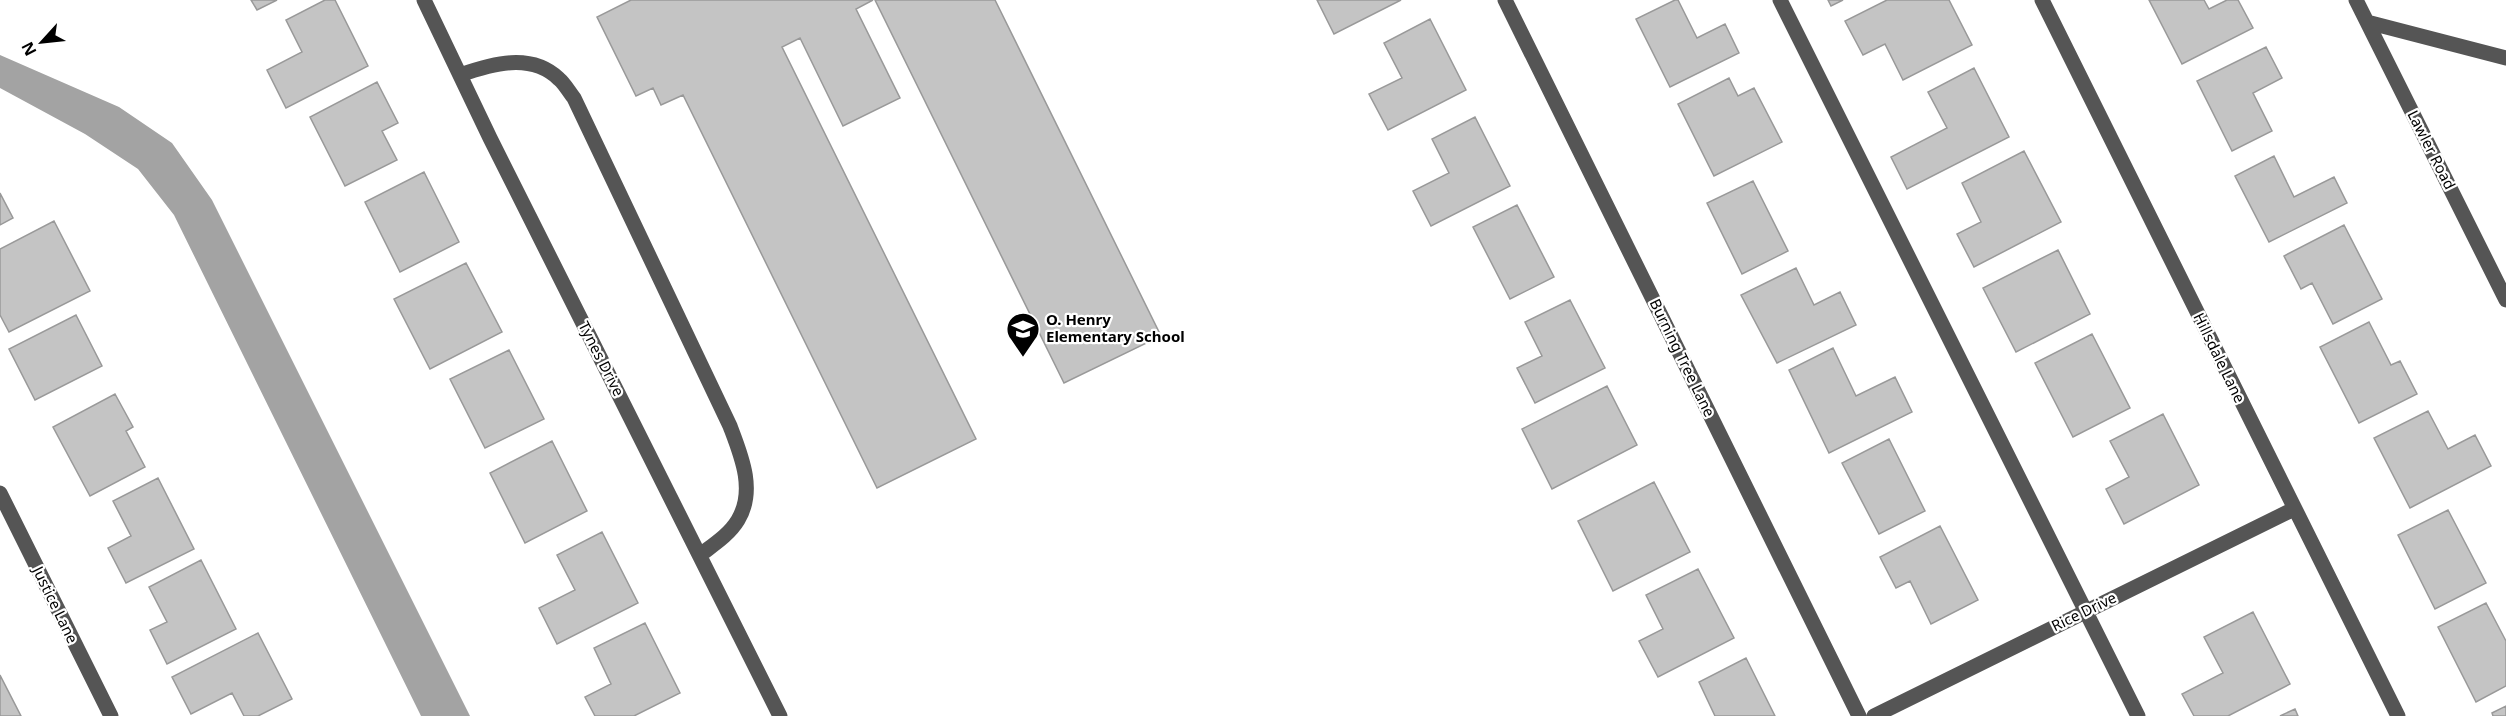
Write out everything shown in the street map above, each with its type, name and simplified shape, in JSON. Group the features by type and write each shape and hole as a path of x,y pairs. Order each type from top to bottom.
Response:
{"street":[{"name":"Tynes Drive","path":"424,0 780,716"},
{"name":"Burning Tree Lane","path":"1505,0 1858,716"},
{"path":"1780,0 2138,716"},
{"name":"Hillsdale Lane","path":"2042,0 2398,716"},
{"name":"Lawler Road","path":"2355,0 2506,300"},
{"path":"2367,22 2506,58"},
{"path":"460,75 494,63 533,63 559,78 574,98 730,426 744,463 746,493 738,520 724,536 700,555"},
{"name":"Justice Lane","path":"0,493 111,716"},
{"name":"Rice Drive","path":"1874,716 2294,509"}],"shaded area":[{"path":"0,55 119,107 172,143 212,200 470,716 421,716 174,215 138,169 85,134 0,88"}],"building":[{"path":"251,0 277,0 257,10"},
{"path":"325,0 335,0 368,66 286,108 267,70 302,52 286,20"},
{"path":"631,0 873,0 856,9 900,98 843,126 800,38 782,47 976,439 877,488 683,95 661,105 653,88 636,96 597,17"},
{"path":"875,0 995,0 1161,336 1064,383"},
{"path":"1317,0 1401,0 1334,34"},
{"path":"1678,0 1697,38 1725,24 1739,53 1670,87 1636,19"},
{"path":"1828,0 1843,0 1831,6"},
{"path":"1887,0 1949,0 1972,45 1903,80 1885,44 1863,55 1845,21"},
{"path":"2149,0 2204,0 2209,9 2227,0 2238,0 2253,28 2182,64"},
{"path":"1430,19 1466,90 1388,130 1369,94 1402,78 1384,43"},
{"path":"2266,47 2282,78 2253,93 2272,131 2232,151 2197,81"},
{"path":"1974,68 2009,137 1907,189 1891,157 1947,128 1928,92"},
{"path":"1729,78 1738,96 1754,88 1782,142 1714,176 1678,104"},
{"path":"377,82 398,123 382,131 397,160 345,186 310,117"},
{"path":"1475,117 1510,186 1431,226 1413,191 1449,173 1432,139"},
{"path":"2024,151 2061,222 1974,267 1957,234 1981,222 1962,183"},
{"path":"2274,156 2294,197 2334,177 2347,203 2269,242 2235,176"},
{"path":"424,172 459,242 400,272 365,202"},
{"path":"1753,181 1788,251 1742,274 1707,203"},
{"path":"0,193 13,218 0,225"},
{"path":"1517,205 1554,277 1510,299 1473,227"},
{"path":"54,221 90,291 9,332 0,315 0,249"},
{"path":"2344,225 2382,299 2333,324 2312,283 2301,289 2284,256"},
{"path":"2058,250 2090,314 2016,352 1983,288"},
{"path":"466,263 502,332 430,369 394,299"},
{"path":"1796,268 1814,305 1840,292 1856,325 1777,363 1741,295"},
{"path":"1570,300 1605,368 1535,403 1517,368 1542,356 1525,322"},
{"path":"76,315 102,366 35,400 9,349"},
{"path":"2369,322 2391,365 2400,361 2417,394 2359,423 2320,347"},
{"path":"2092,334 2130,408 2073,437 2035,363"},
{"path":"1833,348 1856,396 1895,377 1912,412 1829,453 1789,370"},
{"path":"509,350 544,419 485,448 450,379"},
{"path":"1607,386 1637,445 1552,489 1522,429"},
{"path":"115,394 133,427 126,431 145,467 90,496 53,427"},
{"path":"2428,411 2448,449 2475,435 2491,466 2410,508 2374,438"},
{"path":"2163,414 2199,485 2124,524 2106,489 2129,477 2110,441"},
{"path":"1889,439 1925,511 1879,534 1842,463"},
{"path":"552,441 587,511 525,543 490,473"},
{"path":"158,478 194,549 126,583 108,548 131,536 113,501"},
{"path":"1654,482 1690,552 1613,591 1578,521"},
{"path":"2448,510 2486,583 2435,609 2398,535"},
{"path":"1940,526 1978,600 1931,624 1910,581 1896,588 1880,557"},
{"path":"602,532 638,603 557,644 539,608 575,590 557,555"},
{"path":"201,560 236,629 167,664 150,630 167,622 149,587"},
{"path":"1698,569 1734,638 1658,677 1639,641 1663,629 1646,595"},
{"path":"2486,603 2506,641 2506,686 2476,702 2438,627"},
{"path":"2253,612 2290,684 2228,716 2194,716 2182,694 2223,673 2204,637"},
{"path":"645,623 680,693 634,716 595,716 585,697 611,684 594,648"},
{"path":"258,633 292,699 258,716 244,716 232,693 191,714 172,677"},
{"path":"1746,658 1775,716 1715,716 1699,682"},
{"path":"0,675 21,716 0,716"},
{"path":"2506,706 2506,716 2493,716 2492,713"},
{"path":"2295,709 2298,716 2280,716"}],"place":[{"name":"O. Henry Elementary School","path":"1023,358"}]}
